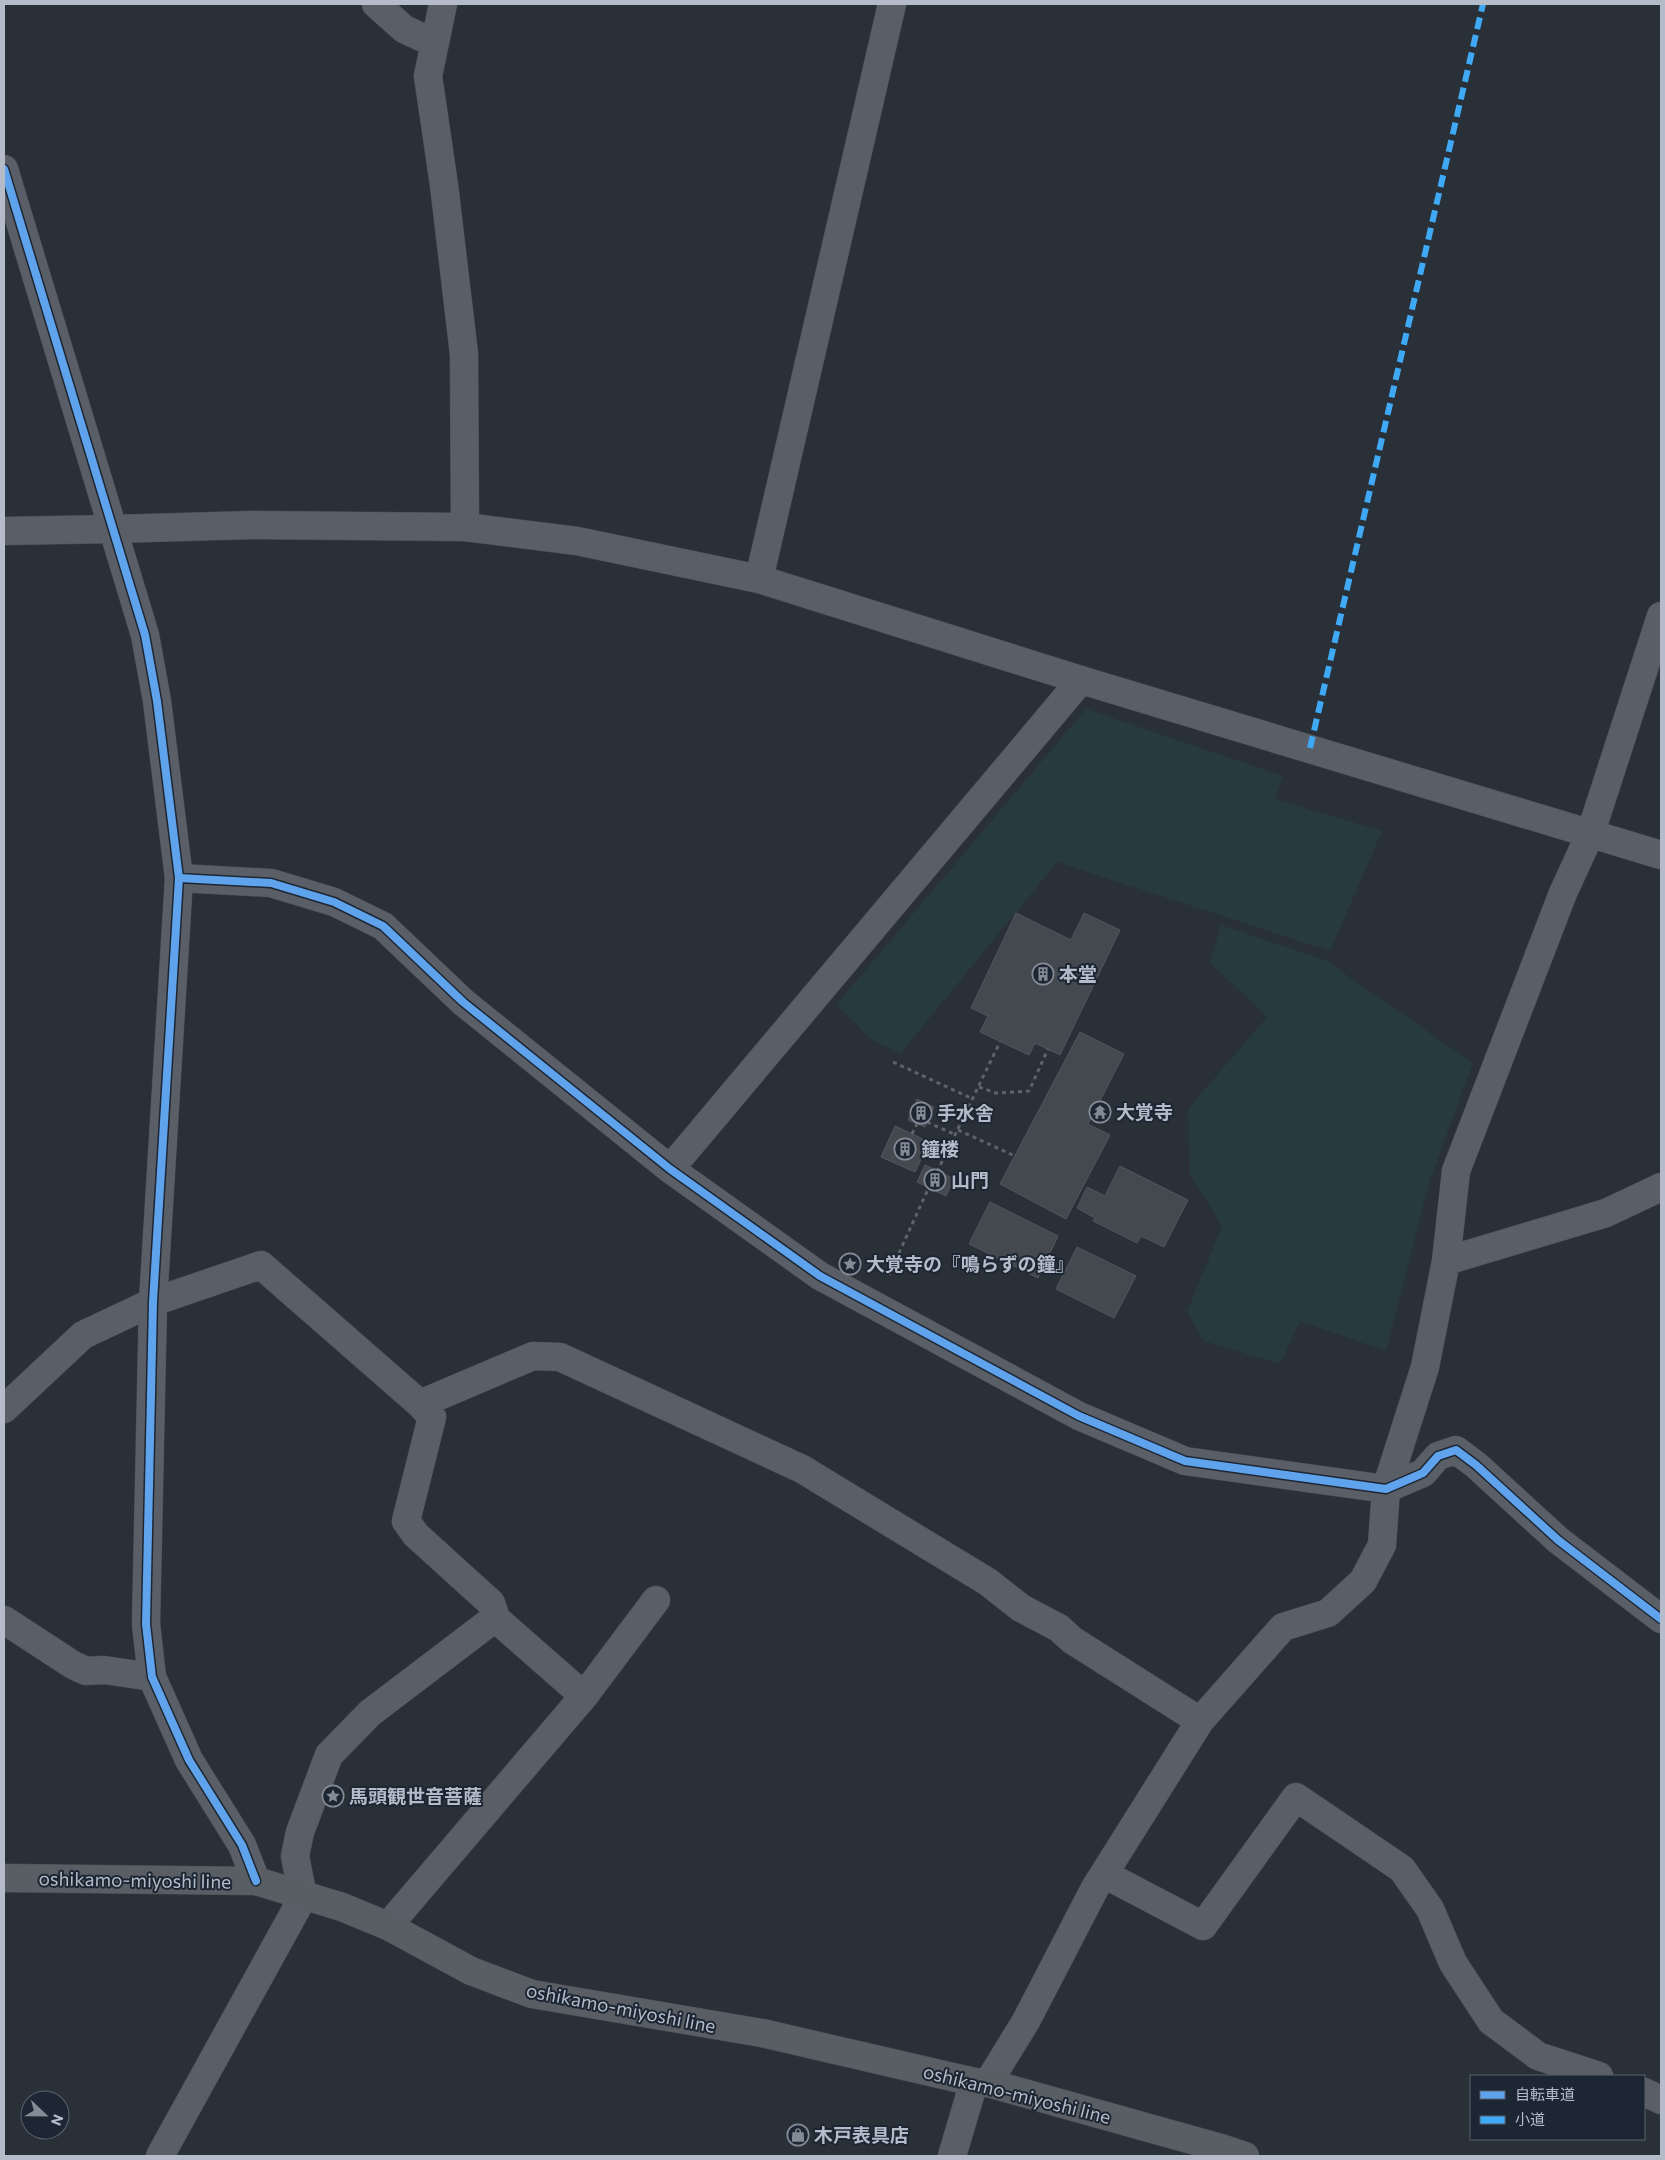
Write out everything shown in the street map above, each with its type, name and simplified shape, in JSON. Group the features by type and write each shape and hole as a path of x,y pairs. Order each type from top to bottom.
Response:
{"main road":[{"name":"oshikamo-miyoshi line","path":"4,1878 256,1881 303,1897 342,1907 388,1926 471,1970 532,1994 762,2033 981,2082 1244,2156"}],"street":[{"path":"376,4 404,30 434,43"},
{"path":"443,4 428,76 444,185 464,354 466,425 465,527"},
{"path":"759,579 892,4"},
{"path":"4,169 145,635 157,701 179,878 153,1302 145,1579 146,1624 152,1677 189,1760 242,1845 256,1881"},
{"path":"4,531 252,525 465,527 577,541 759,579 1082,680 1591,832 1661,855"},
{"path":"952,2156 981,2082 1026,2021 1104,1874 1200,1721 1283,1627 1328,1613 1363,1581 1382,1545 1386,1489 1425,1367 1446,1261 1456,1171 1563,894 1591,832 1661,616"},
{"path":"670,1169 1082,680"},
{"path":"179,878 271,883 334,902 383,926 462,1002 670,1169 820,1276 1079,1416 1185,1461 1386,1489 1423,1473 1438,1456 1456,1450 1476,1465 1558,1540 1661,1619"},
{"path":"1446,1261 1606,1213 1661,1187"},
{"path":"4,1409 83,1335 153,1302 261,1265 420,1404 432,1417 406,1521 416,1535 491,1603 496,1618 584,1696"},
{"path":"420,1404 533,1356 560,1357 802,1468 988,1582 1021,1608 1059,1628 1072,1640 1200,1721"},
{"path":"388,1926 584,1696 656,1600"},
{"path":"160,2156 303,1897 294,1856 300,1832 329,1755 370,1713 496,1618"},
{"path":"4,1620 73,1665 86,1670 104,1670 152,1677"},
{"path":"1104,1874 1203,1926 1296,1796 1402,1869 1430,1909 1454,1963 1491,2021 1538,2056 1596,2075"},
{"path":"1645,2092 1661,2100"}],"path":[{"path":"937,1172 1000,1042"},
{"path":"979,1087 996,1093 1028,1091 1048,1049"},
{"path":"892,1062 973,1099"},
{"path":"927,1122 956,1135"},
{"path":"912,1134 917,1124"},
{"path":"958,1130 1015,1156"},
{"path":"875,1305 929,1187"}],"green space":[{"path":"1086,709 1283,776 1275,799 1382,831 1330,951 1057,862 901,1053 872,1040 836,1005"},
{"path":"1221,925 1325,960 1473,1063 1429,1183 1386,1351 1300,1321 1280,1364 1204,1341 1187,1312 1222,1226 1190,1175 1188,1109 1267,1017 1210,962"}],"building":[{"name":"本堂","path":"1016,913 1071,940 1084,913 1120,930 1060,1055 1035,1043 1029,1055 980,1032 988,1016 971,1008"},
{"path":"1080,1032 1124,1054 1088,1124 1110,1135 1066,1219 1000,1184"},
{"name":"手水舎","path":"917,1099 934,1107 925,1127 908,1120"},
{"name":"鐘楼","path":"895,1126 929,1142 915,1172 881,1157"},
{"name":"山門","path":"925,1165 954,1179 946,1196 917,1182"},
{"path":"1120,1166 1188,1200 1164,1247 1141,1236 1137,1243 1093,1221 1095,1218 1077,1208 1087,1187 1105,1196"},
{"path":"990,1202 1058,1236 1038,1278 969,1244"},
{"path":"1077,1247 1136,1276 1114,1318 1056,1289"}],"marked path":[{"path":"1310,748 1483,4"}],"cycle path":[{"path":"4,169 145,635 157,701 179,878 153,1302 146,1624 152,1677 189,1760 242,1845 256,1881"},
{"path":"179,878 271,883 334,902 383,926 463,1002 670,1169 820,1276 1079,1416 1185,1461 1386,1489 1423,1473 1438,1456 1456,1450 1476,1465 1558,1540 1661,1619"}],"place":[{"name":"本堂","path":"1043,974"},
{"name":"大覚寺","path":"1100,1112"},
{"name":"手水舎","path":"921,1113"},
{"name":"鐘楼","path":"905,1149"},
{"name":"山門","path":"935,1180"},
{"name":"大覚寺の『鳴らずの鐘』","path":"850,1264"},
{"name":"馬頭観世音菩薩","path":"333,1796"},
{"name":"木戸表具店","path":"798,2135"}]}
